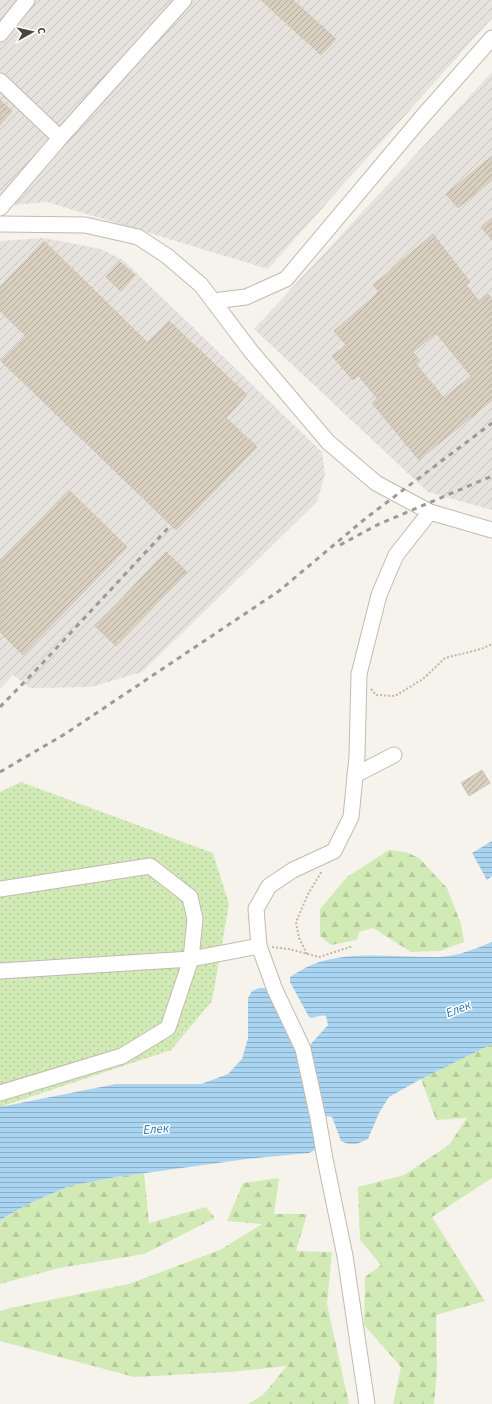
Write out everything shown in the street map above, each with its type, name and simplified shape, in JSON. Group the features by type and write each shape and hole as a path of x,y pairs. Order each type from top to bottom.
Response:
{"street":[{"path":"0,34 27,0"},
{"path":"0,208 60,138 184,0"},
{"path":"213,301 246,297 286,279 423,116 492,38"},
{"path":"0,80 60,138"},
{"path":"0,224 85,224 138,237 167,256 201,285 250,350 328,442 376,483 430,512 492,530"},
{"path":"367,1404 345,1256 303,1049 275,990 259,946 256,909 269,886 293,870 334,851 351,817 357,756 359,674 379,596 396,555 430,512"},
{"path":"355,775 394,755"},
{"path":"0,889 150,866 190,897 195,919 190,958 168,1028 122,1056 0,1093"},
{"path":"0,971 190,958 259,946"}],"path":[{"path":"359,674 376,695 395,696 423,679 445,658 481,649 492,644"},
{"path":"307,954 299,938 296,922 308,894 323,869"},
{"path":"259,946 289,948 319,957 353,946"}],"shaded area":[{"path":"0,0 492,0 492,18 268,269 47,202 0,206"},
{"path":"492,72 492,510 428,492 254,329"},
{"path":"44,238 101,249 123,260 322,452 325,474 317,502 142,672 91,687 30,688 13,675 0,689 0,241"}],"green space":[{"path":"21,782 213,853 229,904 212,1001 171,1050 0,1107 0,792"},
{"path":"389,850 406,852 419,858 447,888 461,924 464,942 440,951 411,952 373,928 359,932 357,940 331,945 320,936 320,909 347,877"},
{"path":"492,1044 492,1178 432,1217 485,1301 436,1315 437,1370 434,1404 393,1404 401,1367 364,1325 365,1277 381,1265 360,1240 358,1187 404,1175 449,1145 467,1118 436,1120 421,1079"},
{"path":"144,1173 149,1223 206,1207 215,1218 144,1254 59,1268 0,1284 0,1220 28,1204 69,1186"},
{"path":"279,1178 274,1214 307,1214 296,1251 332,1252 327,1304 349,1404 248,1404 263,1395 287,1366 230,1372 134,1377 0,1341 0,1311 129,1284 220,1250 262,1224 227,1221 243,1183"}],"water":[{"path":"492,841 492,876 487,880 472,853"},
{"name":"Елек","path":"492,942 492,1044 421,1079 389,1097 379,1113 368,1139 355,1144 349,1144 341,1141 332,1117 324,1117 313,1122 315,1150 309,1153 247,1159 116,1177 69,1186 28,1204 0,1220 0,1107 116,1084 201,1084 228,1074 242,1059 248,1038 248,998 252,991 259,988 266,988 270,991 292,1045 298,1049 309,1046 328,1025 326,1016 309,1017 290,982 290,977 302,970 323,961 352,956 439,957 453,955 466,952"}],"building":[{"path":"261,0 293,0 336,39 321,55"},
{"path":"0,100 12,111 0,125"},
{"path":"492,156 492,180 458,208 446,194"},
{"path":"492,218 492,240 481,227"},
{"path":"433,234 470,282 466,285 479,301 488,294 492,299 492,400 419,460 372,403 377,398 358,375 353,380 332,356 346,345 334,331 379,292 373,285","holes":["436,333 471,376 444,398 416,364 420,361 413,352"]},
{"path":"44,241 148,343 169,321 247,395 226,418 257,447 176,530 1,361 26,336 0,311 0,287"},
{"path":"120,262 135,275 121,291 106,277"},
{"path":"69,490 127,547 23,655 0,632 0,561"},
{"path":"166,552 187,572 116,646 95,626"},
{"path":"482,770 490,783 469,796 461,783"}],"railway":[{"path":"0,772 65,734 279,591 366,518 492,423"},
{"path":"340,545 377,525 492,476"},
{"path":"0,707 169,527"}]}
